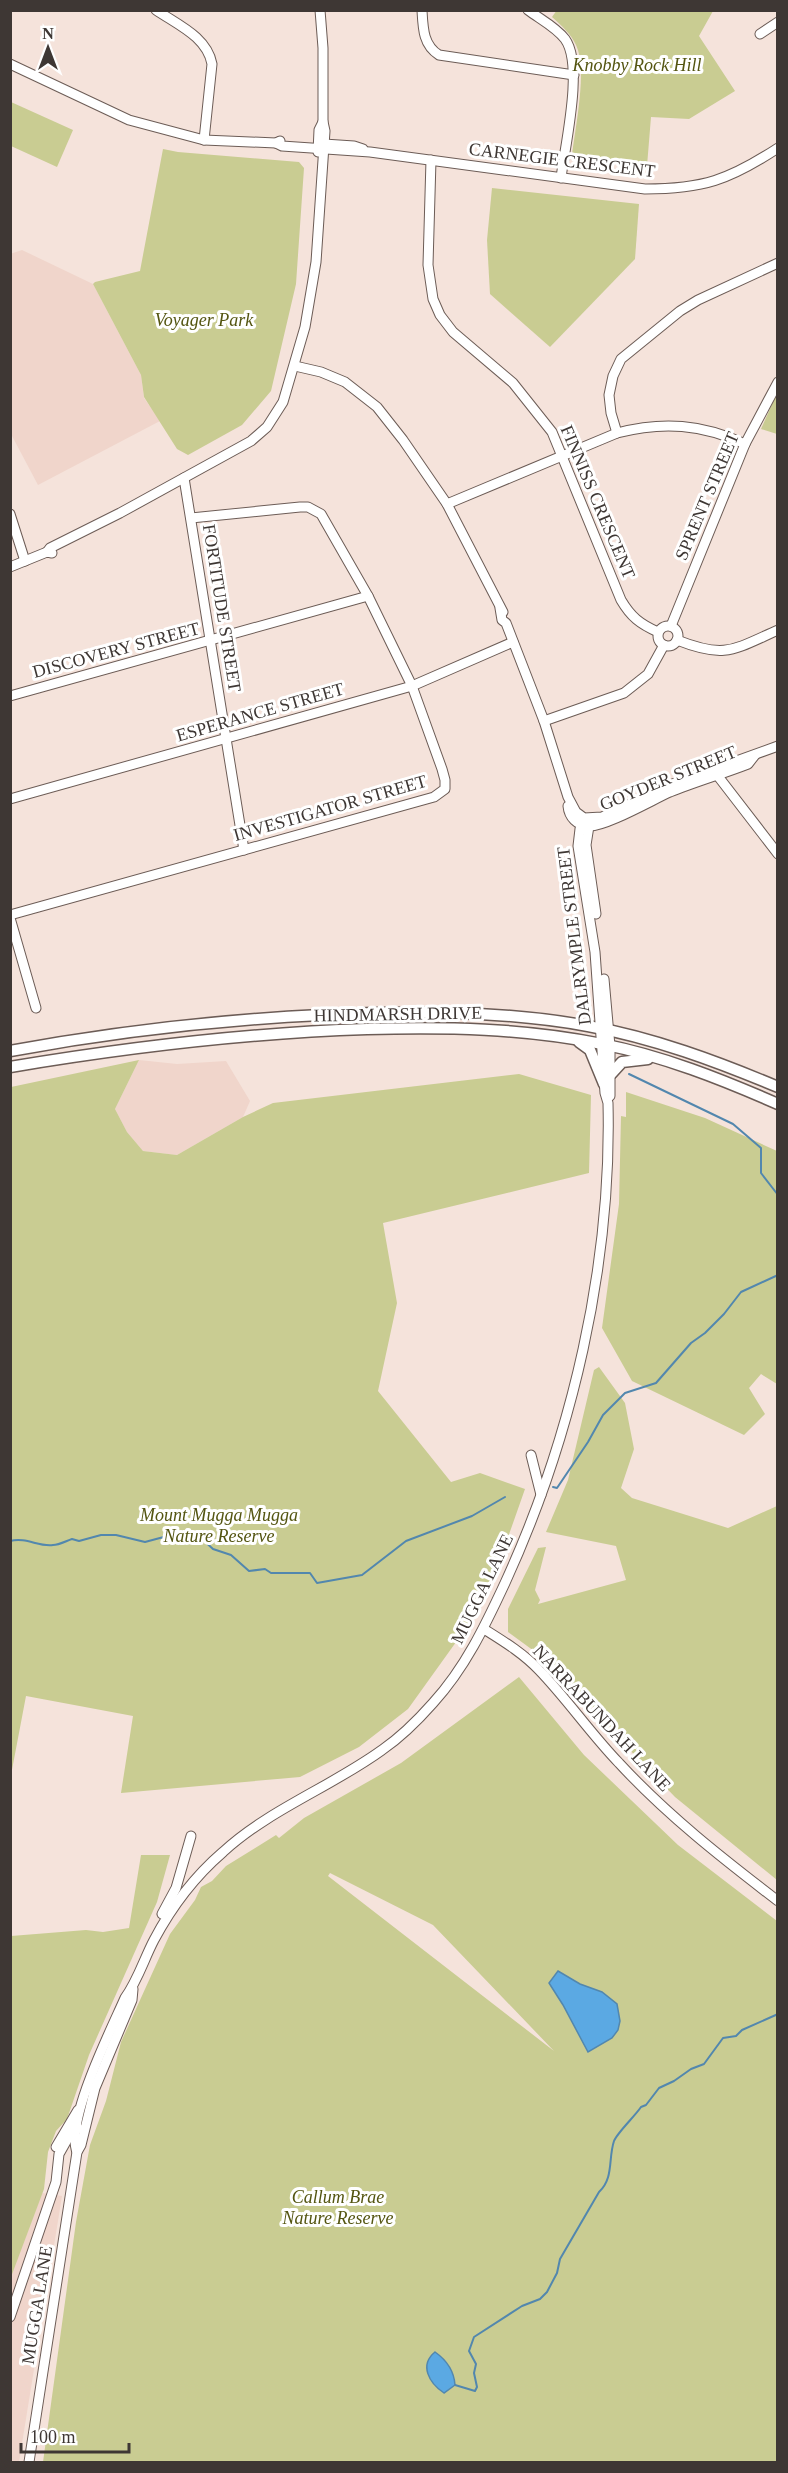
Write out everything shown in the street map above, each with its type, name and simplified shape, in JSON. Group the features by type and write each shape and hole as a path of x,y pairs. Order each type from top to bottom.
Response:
{"main road":[{"name":"HINDMARSH DRIVE","path":"10,1051 155,1029 227,1021 424,1012 548,1020 606,1030 691,1053 777,1087"},
{"name":"HINDMARSH DRIVE","path":"10,1067 171,1043 285,1033 463,1028 520,1031 607,1045 657,1058 726,1082 777,1104"},
{"path":"571,1039 591,1050 608,1079 622,1062 657,1058"}],"street":[{"path":"156,10 193,34 210,54 212,64 204,140"},
{"path":"10,567 47,552 53,553 62,549 116,519 120,513 251,441 267,427 284,402 310,301 316,262 320,196 323,186 322,146 319,130 323,122 323,48 320,10"},
{"path":"422,10 426,41 431,50 439,55 574,75"},
{"path":"528,10 566,39 571,50 574,75 561,177"},
{"path":"760,34 777,22"},
{"name":"CARNEGIE CRESCENT","path":"10,64 129,120 204,140 276,143 283,140 645,189 686,188 731,175 752,165 777,148"},
{"name":"FINNISS CRESCENT","path":"431,160 428,265 433,299 440,315 453,332 513,383 552,432 621,600 634,619 658,632"},
{"path":"617,433 609,395 612,376 621,359 680,311 698,300 777,263"},
{"path":"295,366 333,376 368,398 403,440 447,504 501,608 544,721 568,797 576,812 587,823"},
{"name":"SPRENT STREET","path":"671,626 745,444 777,382"},
{"path":"447,504 617,433 649,426 680,425 704,428 745,444"},
{"name":"FORTITUDE STREET","path":"183,478 244,850"},
{"name":"INVESTIGATOR STREET","path":"10,916 440,795 445,789 445,780 412,686 368,596 326,521 315,510 308,507 288,507 191,518"},
{"path":"10,514 25,561"},
{"name":"DISCOVERY STREET","path":"10,696 368,596"},
{"path":"663,626 671,626 677,632 677,640 671,646 664,645 658,639 658,632 663,626"},
{"path":"677,640 708,651 727,651 777,630"},
{"name":"ESPERANCE STREET","path":"10,799 412,686 513,642"},
{"path":"544,721 624,693 648,674 664,645"},
{"name":"GOYDER STREET","path":"587,823 671,788 715,773 745,756 755,755 777,746"},
{"path":"715,773 777,854"},
{"name":"DALRYMPLE STREET","path":"587,823 586,845 598,926 607,1045"},
{"path":"10,916 36,1008"},
{"name":"MUGGA LANE","path":"77,2152 74,2144 81,2106 125,1998 133,1987 153,1942 186,1890 225,1850 271,1816 372,1757 415,1722 453,1678 484,1629 528,1532 556,1454 582,1354 598,1261 606,1176 607,1045"},
{"path":"531,1455 541,1495"},
{"name":"NARRABUNDAH LANE","path":"484,1629 516,1650 539,1670 618,1762 657,1802 717,1854 777,1901"},
{"path":"153,1942 162,1916 176,1888 191,1836"},
{"name":"MUGGA LANE","path":"29,2463 77,2152 81,2145 94,2088 132,2000 133,1987"},
{"path":"10,2317 51,2190 54,2153 81,2106"},
{"path":"51,2190 56,2182 62,2148 76,2130 85,2124"}],"shaded area":[{"path":"22,250 93,284 141,375 144,398 160,421 38,485 11,434 10,254"},
{"path":"139,1060 177,1064 226,1061 250,1101 243,1117 177,1155 143,1151 127,1132 115,1109"},
{"path":"42,2193 62,2196 19,2462 10,2462 10,2277"}],"green space":[{"name":"Knobby Rock Hill","path":"557,10 713,11 699,36 735,91 689,119 651,117 647,166 572,156 580,99 581,69 574,41 552,17"},
{"path":"11,102 73,130 57,167 11,146"},
{"name":"Voyager Park","path":"163,149 299,162 304,168 296,284 271,391 242,425 188,455 177,449 144,397 141,375 93,284 140,271"},
{"path":"492,188 639,204 635,259 550,347 490,294 487,240"},
{"path":"777,393 778,434 761,429"},
{"name":"Mount Mugga Mugga Nature Reserve","path":"139,1060 115,1109 127,1132 143,1151 177,1155 243,1117 273,1103 519,1074 591,1095 589,1173 383,1223 397,1303 378,1391 451,1482 480,1473 525,1489 500,1560 474,1617 408,1709 359,1747 300,1777 121,1793 133,1716 26,1696 11,1775 11,1087"},
{"path":"626,1092 705,1118 777,1151 777,1384 761,1374 749,1388 765,1414 744,1435 632,1381 602,1328 619,1204 621,1116 626,1117"},
{"path":"599,1367 625,1403 634,1449 621,1488 632,1498 728,1528 777,1506 777,1880 675,1797 625,1745 582,1694 565,1685 561,1670 540,1658 549,1655 539,1645 534,1651 508,1632 508,1609 538,1548 546,1547 535,1590 540,1600 538,1604 626,1580 616,1546 546,1532 568,1480 594,1370"},
{"name":"Callum Brae Nature Reserve","path":"519,1677 584,1755 678,1845 777,1921 777,2462 43,2462 76,2222 90,2145 106,2101 121,2042 170,1934 195,1900 201,1887 212,1881 226,1866 276,1835 279,1838 304,1818 401,1763","holes":["330,1873 433,1925 554,2051 328,1876"]},
{"path":"141,1855 170,1855 157,1902 89,2055 67,2119 56,2131 48,2152 44,2189 11,2277 11,1936 86,1930 103,1932 129,1928"}],"water":[{"path":"558,1971 580,1984 602,1992 617,2004 620,2021 618,2030 612,2038 588,2052 549,1983"},
{"path":"435,2352 453,2374 455,2385 444,2393 434,2384 428,2374 428,2362"}],"waterway":[{"path":"629,1074 733,1124 761,1148 761,1173 778,1195"},
{"path":"553,1487 557,1488 603,1415 625,1393 656,1383 691,1343 724,1314 741,1292 778,1275"},
{"path":"10,1541 22,1540 53,1545 72,1539 79,1541 101,1535 116,1535 145,1542 186,1531 200,1537 213,1549 231,1555 249,1571 265,1569 271,1573 310,1573 317,1583 362,1575 406,1541 472,1516 505,1497"},
{"path":"455,2385 475,2391 477,2387 474,2373 476,2364 469,2351 474,2337 522,2306 540,2299 547,2292 557,2273 560,2259 607,2181 614,2141 641,2107 646,2105 659,2088 704,2064 723,2038 736,2036 742,2030 778,2014"}]}
